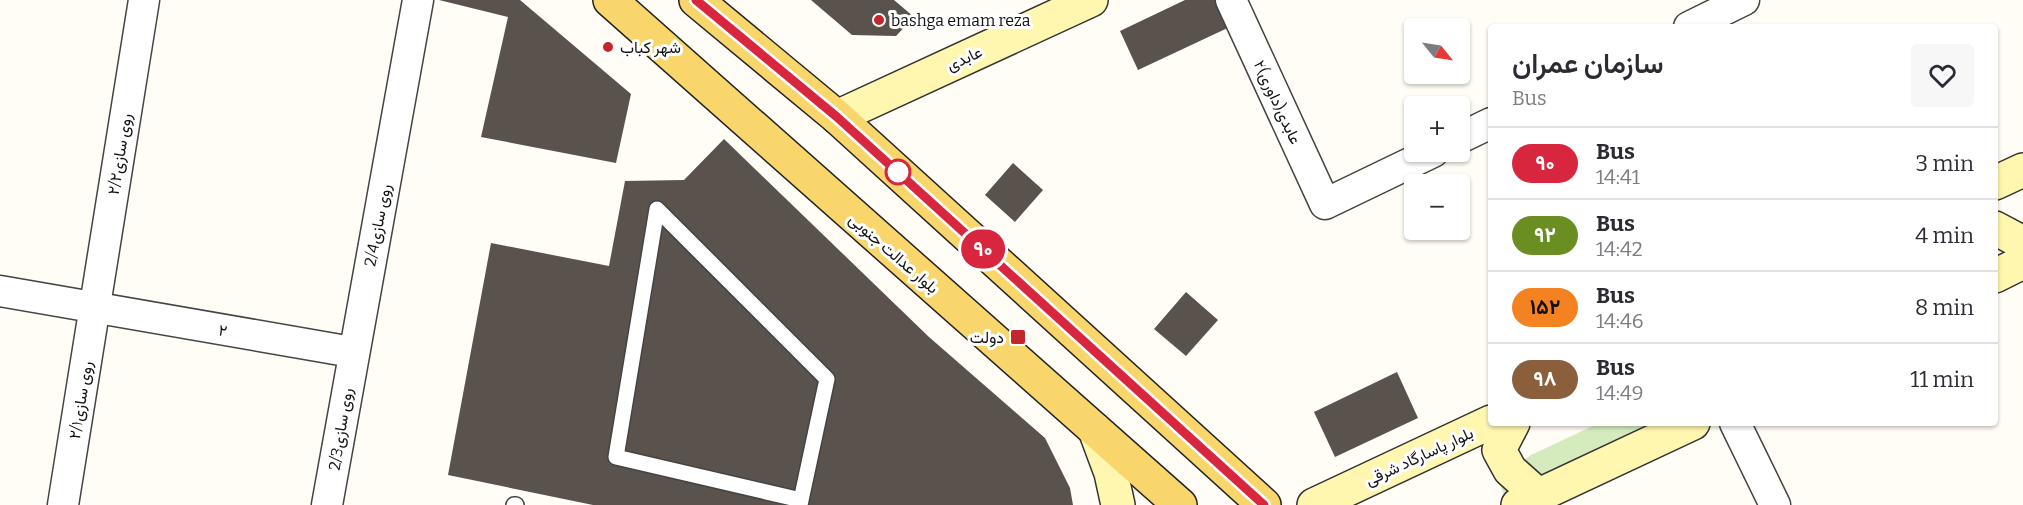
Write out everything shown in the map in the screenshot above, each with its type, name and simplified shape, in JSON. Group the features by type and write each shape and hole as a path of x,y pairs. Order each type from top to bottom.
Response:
{"main road":[{"name":"بلوار عدالت جنوبی","path":"610,0 1180,505"},
{"path":"696,0 837,117 1264,505"},
{"name":"عابدی","path":"837,117 1092,0"},
{"path":"1998,182 2023,170"},
{"path":"1998,230 2023,243"},
{"path":"1998,274 2023,262"},
{"name":"بلوار پاسارگاد شرقی","path":"1314,505 1488,423"},
{"path":"1511,426 1499,450 1529,502 1687,426"},
{"path":"1095,430 1111,473 1118,505"}],"street":[{"name":"روی سازی۲/۲","path":"94,308 144,0"},
{"name":"روی سازی2/4","path":"352,352 402,97 418,0"},
{"name":"۲عابدی(داوری)","path":"1231,0 1325,204 1411,162"},
{"path":"1703,14 1744,0"},
{"path":"1470,133 1488,124"},
{"name":"۲","path":"0,291 352,352"},
{"name":"روی سازی۲/۱","path":"64,499 94,308"},
{"name":"روی سازی2/3","path":"327,505 352,352"},
{"path":"1736,426 1776,505"}],"lane":[{"path":"657,209 827,379 800,502 615,457 657,209"}],"green space":[{"path":"1593,426 1661,426 1505,498 1498,478 1531,455"}],"building":[{"path":"439,0 520,0 631,94 616,163 481,137 508,17"},
{"path":"811,0 894,0 914,17 896,36 852,35"},
{"path":"1185,0 1223,0 1234,25 1138,70 1120,31"},
{"path":"724,139 929,337 1045,438 1070,488 1073,505 593,505 448,475 491,243 609,266 625,181 684,180"},
{"path":"1013,163 1043,190 1015,222 985,195"},
{"path":"1186,292 1218,320 1186,356 1154,329"},
{"path":"1397,372 1418,418 1335,457 1314,412"}],"bus line":[{"name":"۹۰","path":"696,0 837,117 1264,505"}],"place":[{"name":"bashga emam reza","path":"879,20"},
{"name":"شهر کباب","path":"608,47"},
{"name":"دولت","path":"1018,337"}]}
